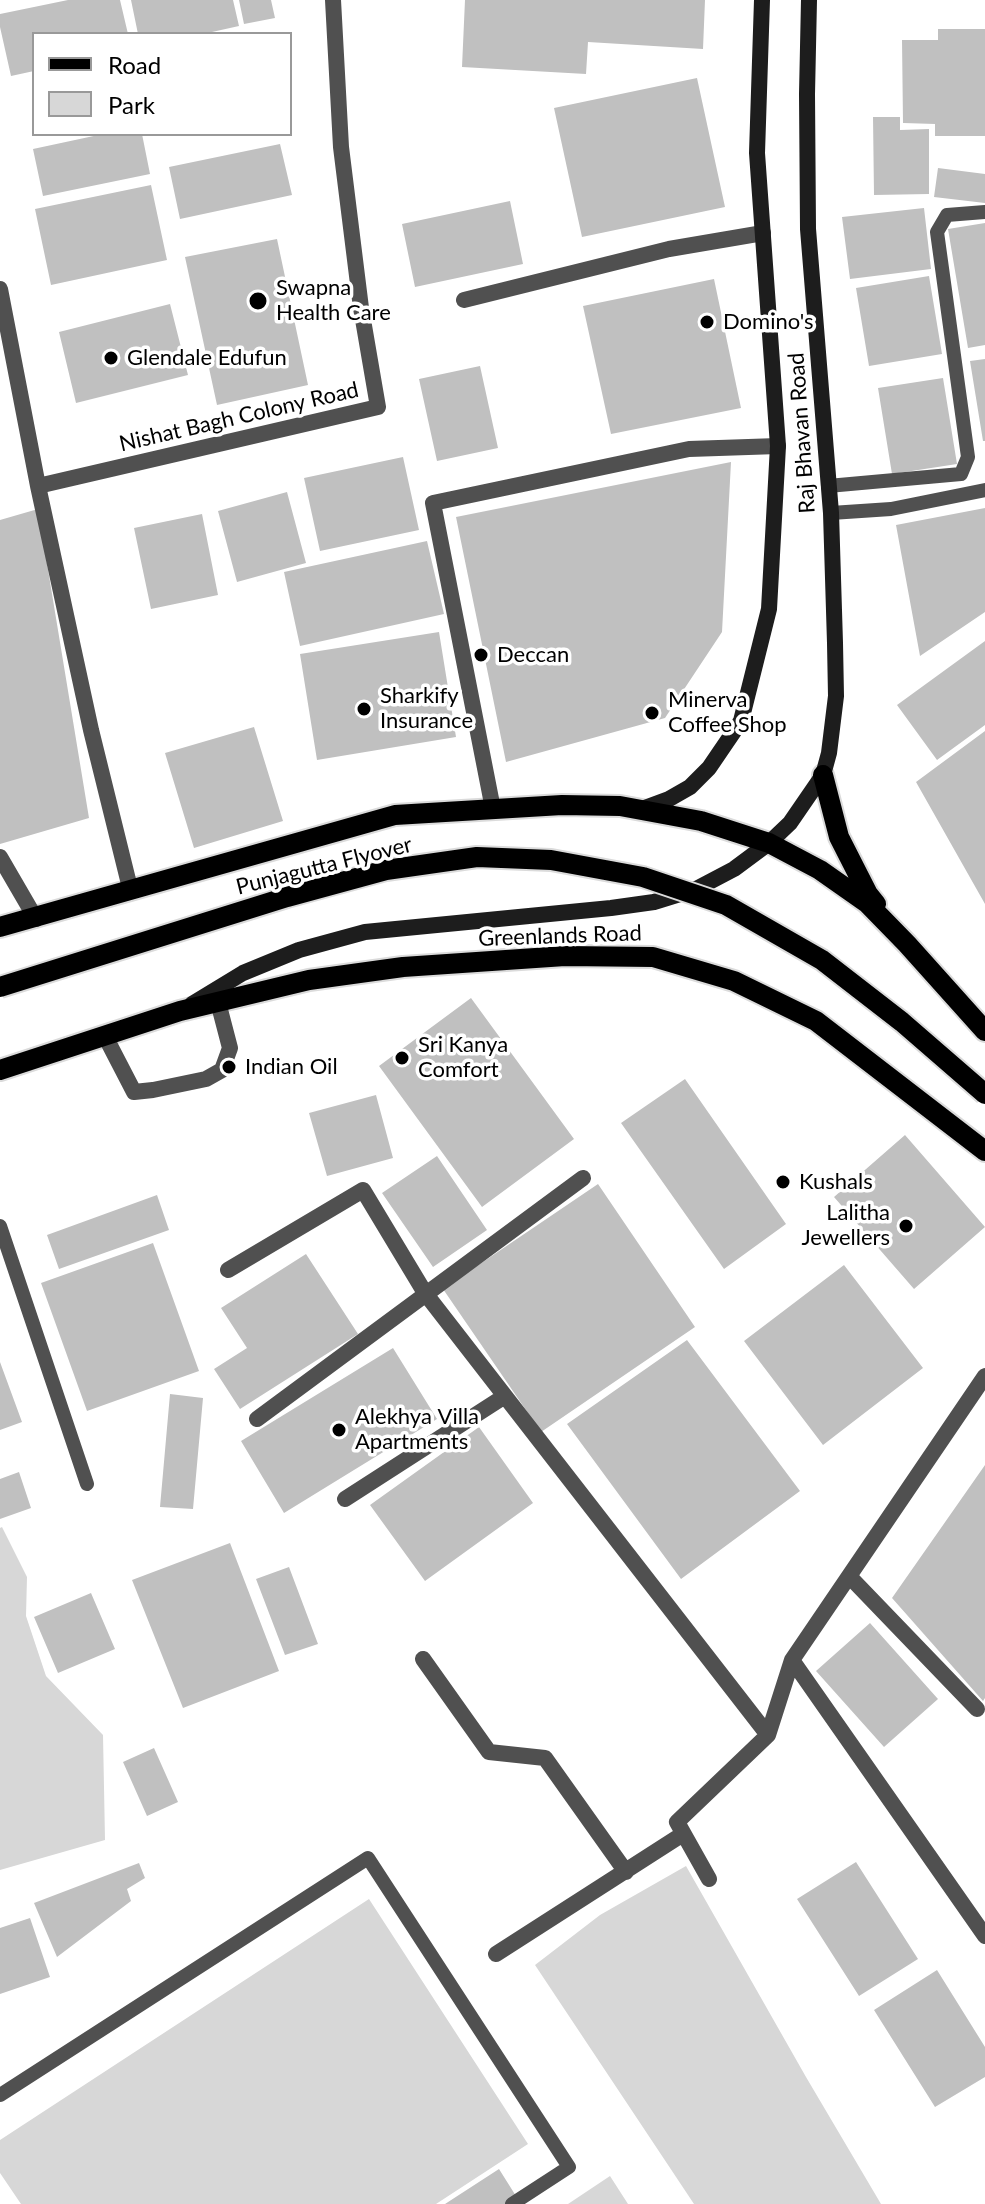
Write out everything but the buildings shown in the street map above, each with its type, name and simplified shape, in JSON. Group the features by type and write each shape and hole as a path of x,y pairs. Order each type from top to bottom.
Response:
{"main road":[{"name":"Raj Bhavan Road","path":"642,809 690,787 709,768 741,721 769,609 778,446 757,153 762,0"},
{"name":"Raj Bhavan Road","path":"769,843 790,823 823,775 836,696 831,513 808,229 809,0"},
{"path":"823,775 839,837 868,894 907,944"},
{"path":"0,927 395,815 562,805 642,809 701,821 769,843 820,870 867,903 981,1020"},
{"name":"Greenlands Road","path":"180,1011 243,973 299,950 365,932 654,902 696,889 734,869 769,843"},
{"name":"Punjagutta Flyover","path":"0,987 287,897 386,870 477,857 551,860 643,877 726,905 822,960 902,1022 985,1094"},
{"name":"Greenlands Road","path":"0,1070 180,1011 309,980 403,967 565,956 653,957 734,981 816,1021 985,1151"}],"street":[{"name":"Nishat Bagh Colony Road","path":"38,486 378,407 361,308 341,147 333,0"},
{"path":"464,300 669,249 763,233"},
{"path":"0,289 8,369 38,486 91,730 130,888"},
{"path":"493,809 433,503 689,449 778,446"},
{"path":"0,857 36,919"},
{"path":"105,1036 134,1092 206,1079 222,1070 230,1048 218,1002"},
{"path":"257,1419 583,1178"},
{"path":"228,1270 363,1190 425,1293 768,1735"},
{"path":"709,1879 677,1822 768,1735 792,1660 985,1376"},
{"path":"345,1499 505,1396"},
{"path":"849,1576 977,1709"},
{"path":"423,1659 489,1752 545,1758 626,1872"},
{"path":"792,1660 985,1936"},
{"path":"496,1954 683,1834"}],"lane":[{"path":"828,486 961,474 968,457 937,232 947,215 985,212"},
{"path":"831,513 891,509 985,490"},
{"path":"0,1226 87,1484"},
{"path":"0,2095 368,1858 569,2167 512,2204"}],"green space":[{"path":"0,1528 27,1577 26,1616 46,1676 103,1735 105,1840 0,1870"},
{"path":"686,1866 881,2204 694,2204 535,1965 600,1915"},
{"path":"369,1899 528,2144 436,2204 21,2204 0,2173 0,2140"},
{"path":"610,2176 628,2204 568,2204"}],"place":[{"name":"Swapna Health Care","path":"258,301"},
{"name":"Domino's","path":"707,322"},
{"name":"Glendale Edufun","path":"111,358"},
{"name":"Deccan","path":"481,655"},
{"name":"Sharkify Insurance","path":"364,709"},
{"name":"Minerva Coffee Shop","path":"652,713"},
{"name":"Sri Kanya Comfort","path":"402,1058"},
{"name":"Indian Oil","path":"229,1067"},
{"name":"Kushals","path":"783,1182"},
{"name":"Lalitha Jewellers","path":"906,1226"},
{"name":"Alekhya Villa Apartments","path":"339,1430"}]}
